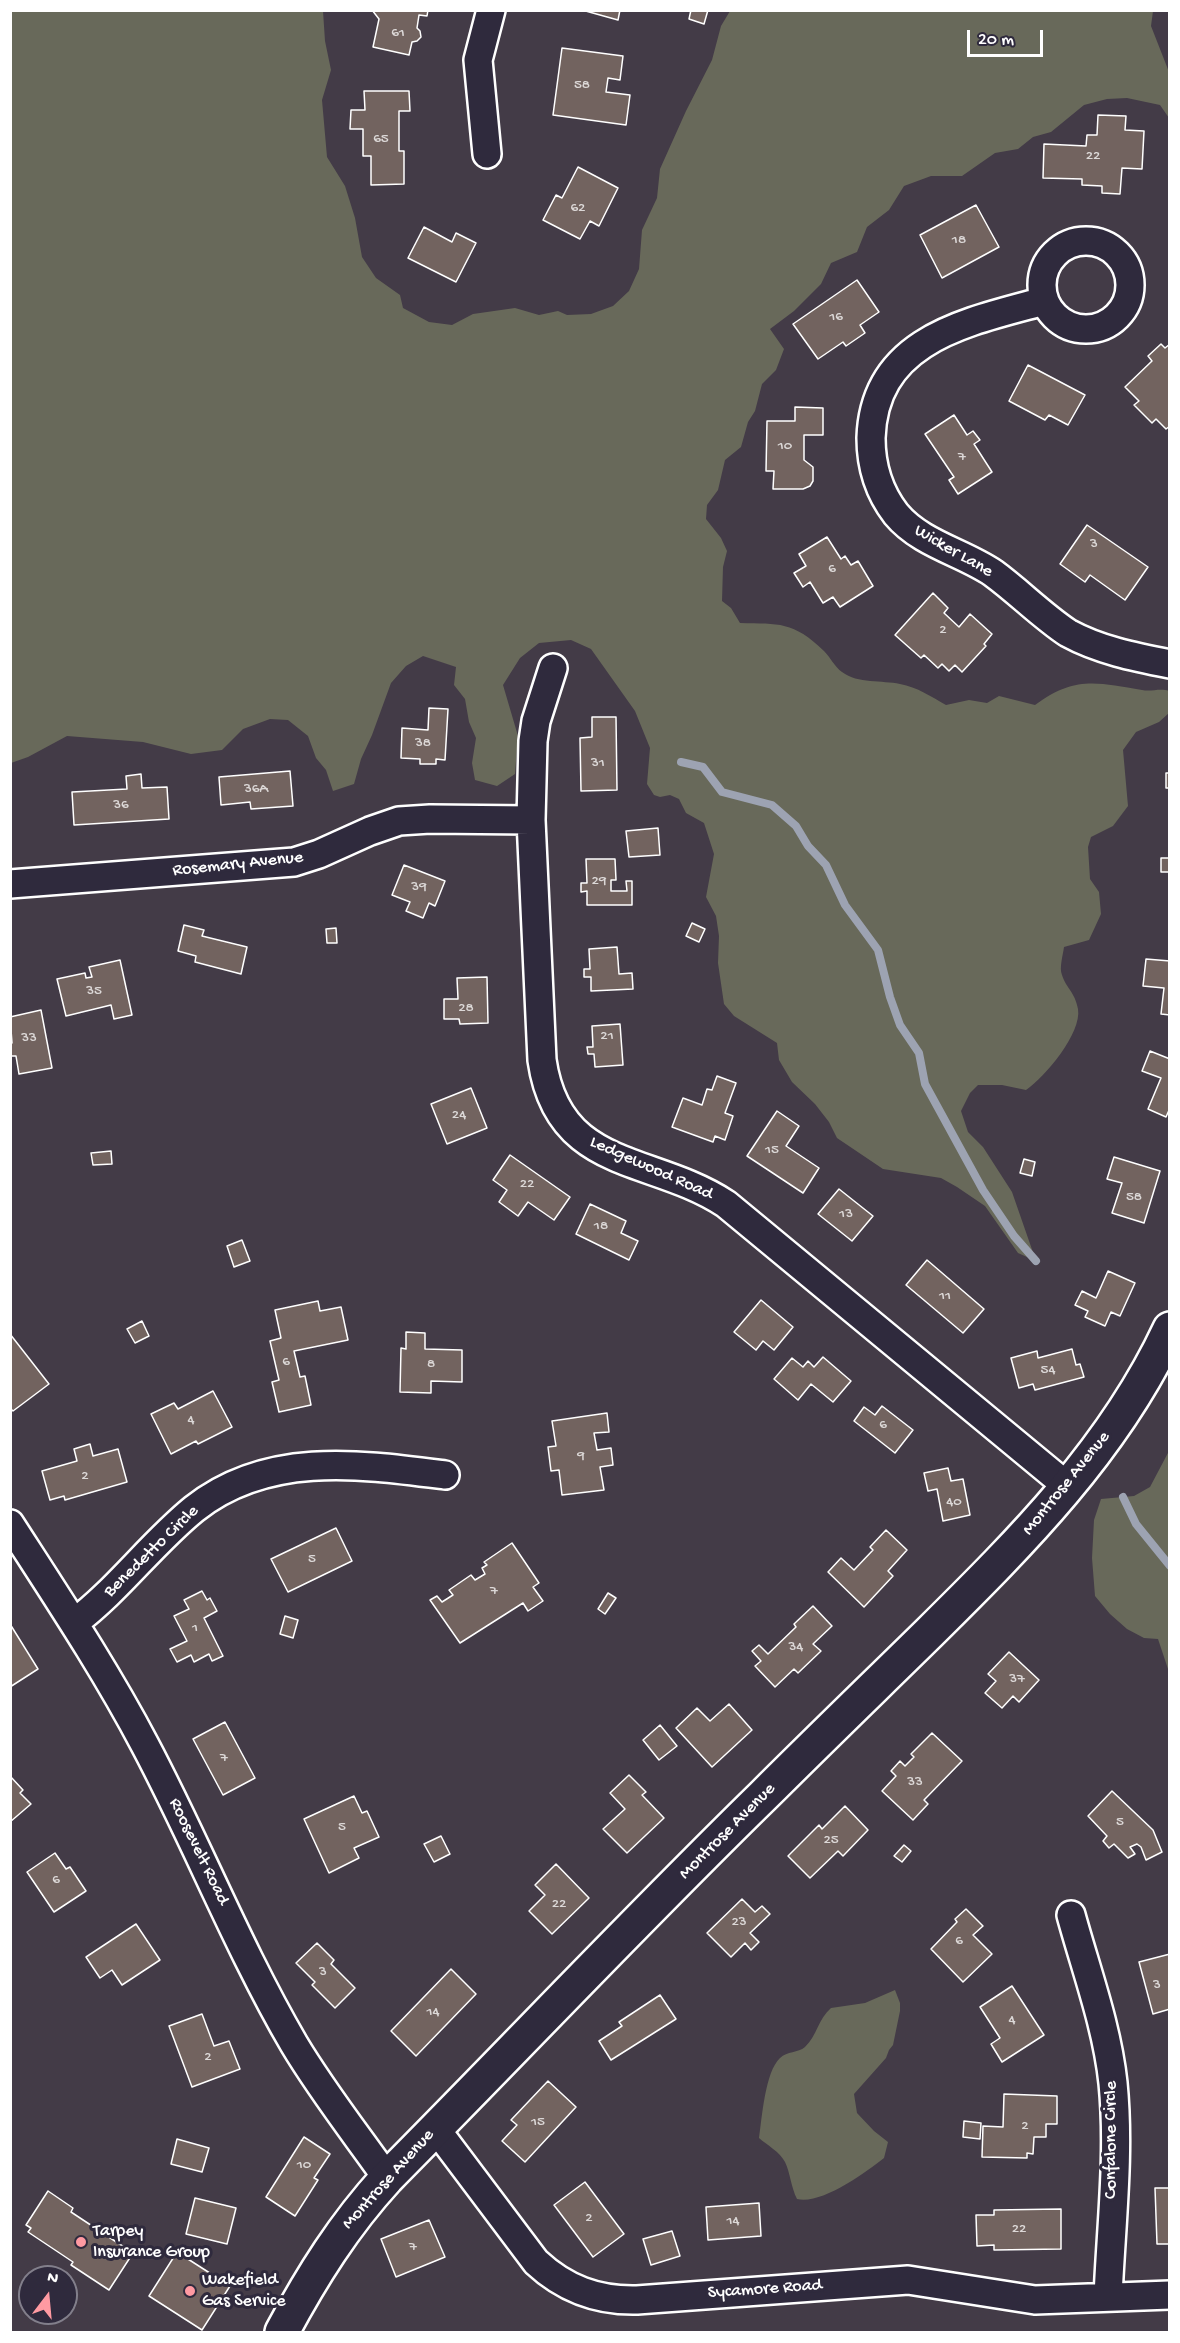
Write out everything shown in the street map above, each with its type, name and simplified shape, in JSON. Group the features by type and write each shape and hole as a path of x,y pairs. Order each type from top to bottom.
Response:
{"main road":[{"name":"Montrose Avenue","path":"282,2332 322,2261 360,2208 387,2178 744,1814 1012,1551 1105,1438 1137,1391 1170,1329"}],"street":[{"path":"487,153 478,60 491,10"},
{"name":"Wicker Lane","path":"1044,301 993,315 943,333 922,344 900,363 882,388 875,408 871,446 878,483 897,515 910,527 924,537 991,572 1068,633 1118,653 1170,664"},
{"name":"Ledgewood Road","path":"553,668 536,721 531,819 542,1060 548,1090 562,1118 584,1140 597,1148 707,1192 726,1204 1067,1486"},
{"name":"Rosemary Avenue","path":"10,884 287,863 319,854 384,825 414,819 531,819"},
{"name":"Benedetto Circle","path":"74,1623 104,1599 161,1539 193,1510 231,1486 268,1473 325,1465 373,1466 445,1475"},
{"name":"Roosevelt Road","path":"10,1524 74,1623 149,1753 246,1952 290,2036 318,2081 387,2178"},
{"name":"Confalone Circle","path":"1071,1915 1103,2028 1113,2083 1115,2136 1108,2297"},
{"name":"Sycamore Road","path":"436,2129 536,2262 560,2282 589,2295 621,2301 908,2280 937,2283 1028,2300 1170,2295"}],"green space":[{"path":"11,10 323,11 325,41 331,70 322,100 327,157 345,186 355,218 362,257 376,278 400,295 403,308 429,322 452,325 473,314 515,308 539,315 558,311 567,315 591,314 613,306 629,291 639,269 642,230 657,198 660,169 712,60 721,26 730,11 1153,11 1151,26 1169,72 1169,118 1160,105 1127,98 1107,99 1084,105 1051,132 1033,137 1018,149 995,153 962,176 931,176 904,186 889,210 867,227 857,252 831,263 821,284 794,311 770,329 784,349 776,370 762,384 755,411 748,422 741,447 725,460 718,490 707,505 706,519 721,538 727,551 723,567 722,601 731,608 740,623 776,624 794,629 813,641 839,670 848,676 906,685 946,705 969,700 987,703 999,696 1035,705 1062,689 1086,684 1169,691 1169,713 1159,722 1136,732 1123,750 1128,806 1113,826 1091,837 1088,847 1090,879 1099,892 1101,914 1089,940 1064,947 1061,972 1075,998 1078,1009 1078,1019 1074,1030 1061,1054 1026,1090 1002,1085 978,1085 970,1093 961,1111 968,1132 983,1147 1012,1192 1036,1261 1018,1253 985,1206 957,1187 941,1178 883,1169 837,1138 829,1122 815,1104 792,1082 779,1060 777,1043 734,1016 724,1004 718,963 719,936 716,916 706,897 714,854 704,823 686,813 679,799 670,795 660,797 654,795 647,784 650,748 635,711 591,649 571,640 539,643 520,658 503,685 518,736 515,774 497,786 475,780 472,763 476,738 469,722 465,699 454,685 456,667 423,656 406,666 391,683 361,759 354,784 333,791 326,770 316,758 308,736 288,720 270,719 243,729 222,750 191,754 143,742 67,736 28,757 11,763"},
{"path":"1169,1451 1169,1672 1158,1639 1144,1638 1127,1629 1095,1596 1092,1558 1094,1520 1101,1499 1134,1496 1150,1487"},
{"path":"895,1990 900,2003 900,2011 893,2045 886,2058 854,2094 857,2113 888,2142 884,2158 830,2193 807,2200 797,2199 783,2158 759,2138 765,2096 775,2065 783,2056 805,2047 831,2008 865,2003"}],"building":[{"path":"372,10 428,10 427,16 419,15 417,28 421,37 412,42 409,55 373,47 379,19"},
{"path":"582,10 620,10 618,20"},
{"path":"691,10 708,10 704,24 689,19"},
{"path":"562,48 623,56 620,80 608,78 606,92 630,95 626,125 553,115"},
{"path":"364,91 409,91 410,111 399,111 399,151 404,151 404,184 371,185 371,156 363,156 363,129 350,129 351,110 365,110"},
{"path":"1098,115 1126,116 1125,130 1144,131 1142,169 1122,168 1120,194 1102,193 1102,186 1082,185 1082,179 1043,178 1044,144 1086,146 1087,135 1097,135"},
{"path":"578,167 618,188 599,226 590,221 580,239 543,220 556,195 562,198"},
{"path":"976,205 999,247 942,278 920,235"},
{"path":"424,227 452,242 456,233 476,243 456,282 408,258"},
{"path":"857,280 879,312 860,325 865,333 846,346 843,342 818,359 793,324"},
{"path":"1161,344 1165,348 1170,344 1170,426 1166,429 1156,419 1152,423 1134,405 1139,401 1125,387 1152,361 1148,356"},
{"path":"1028,365 1085,395 1068,425 1049,415 1045,420 1009,401"},
{"path":"795,407 823,408 823,435 804,435 804,460 813,467 813,481 810,486 803,489 773,489 774,471 766,471 767,421 795,421"},
{"path":"954,415 967,435 973,431 980,440 974,444 992,472 958,494 949,480 954,477 925,434"},
{"path":"1087,525 1148,567 1125,600 1090,575 1085,582 1060,564"},
{"path":"827,537 841,559 845,556 851,565 858,561 873,586 840,607 833,597 823,603 810,582 803,587 794,573 806,566 799,554"},
{"path":"933,593 948,608 944,613 959,627 970,614 992,634 984,644 986,646 962,672 955,665 949,671 942,664 938,668 924,655 921,658 895,635"},
{"path":"429,708 448,709 445,760 436,759 436,764 420,764 420,759 401,758 402,728 428,730"},
{"path":"592,717 616,717 617,790 581,791 580,738 592,737"},
{"path":"290,771 293,806 251,809 250,802 221,805 219,777"},
{"path":"1166,773 1170,773 1170,788 1166,788"},
{"path":"141,774 142,788 167,787 169,819 74,825 72,792 127,789 126,776"},
{"path":"658,828 660,855 629,857 626,831"},
{"path":"1161,858 1170,858 1170,872 1161,872"},
{"path":"586,859 615,859 616,880 611,880 611,891 627,891 626,881 632,881 632,905 587,905 587,891 581,892 581,883 587,883"},
{"path":"404,865 445,881 435,906 429,903 423,918 406,911 410,902 392,895"},
{"path":"692,923 705,929 699,942 686,936"},
{"path":"184,925 204,930 202,936 247,947 241,974 195,962 196,956 178,951"},
{"path":"336,928 337,943 327,943 326,929"},
{"path":"617,947 619,974 632,973 633,989 591,991 591,977 584,977 584,969 590,969 589,949"},
{"path":"1146,959 1170,961 1170,1015 1161,1014 1164,988 1143,986"},
{"path":"120,960 132,1015 114,1019 111,1005 66,1016 57,979 85,973 86,978 92,977 89,967"},
{"path":"487,977 488,1023 460,1024 459,1019 444,1019 444,999 458,999 457,978"},
{"path":"41,1010 52,1068 19,1074 16,1056 10,1056 10,1043 12,1043 10,1017"},
{"path":"620,1024 623,1065 595,1067 594,1054 588,1054 587,1047 593,1047 592,1026"},
{"path":"1150,1051 1170,1059 1170,1108 1166,1117 1148,1109 1161,1078 1142,1071"},
{"path":"717,1076 736,1083 725,1113 733,1116 725,1140 715,1136 713,1142 672,1127 683,1098 702,1105 707,1089 712,1090"},
{"path":"471,1088 487,1128 447,1144 431,1104"},
{"path":"777,1111 799,1126 786,1146 819,1168 803,1193 747,1156"},
{"path":"111,1151 112,1164 93,1165 91,1153"},
{"path":"510,1155 570,1197 554,1220 528,1202 518,1216 499,1202 507,1190 493,1180"},
{"path":"1114,1157 1160,1171 1144,1223 1112,1213 1122,1183 1107,1179"},
{"path":"1024,1159 1035,1162 1032,1176 1020,1173"},
{"path":"839,1189 873,1216 852,1241 818,1214"},
{"path":"590,1204 626,1221 621,1233 638,1241 629,1260 576,1234"},
{"path":"242,1240 250,1261 234,1267 227,1246"},
{"path":"927,1260 984,1309 963,1333 906,1285"},
{"path":"1108,1271 1135,1283 1120,1316 1111,1312 1105,1326 1085,1317 1088,1311 1075,1305 1082,1291 1096,1298"},
{"path":"761,1300 793,1327 774,1350 763,1341 756,1350 734,1332"},
{"path":"318,1301 320,1311 341,1307 348,1340 294,1351 300,1377 305,1376 311,1405 279,1412 272,1382 279,1380 270,1341 281,1338 275,1310"},
{"path":"142,1321 149,1336 135,1343 127,1329"},
{"path":"406,1332 425,1333 425,1349 462,1350 462,1382 431,1381 431,1393 400,1392 401,1348 406,1349"},
{"path":"10,1334 49,1384 13,1411 10,1408"},
{"path":"1072,1349 1076,1365 1080,1364 1084,1377 1035,1390 1033,1384 1019,1388 1011,1358 1037,1351 1038,1358"},
{"path":"823,1357 851,1381 833,1402 811,1384 798,1400 774,1379 792,1358 803,1367 808,1361 814,1367"},
{"path":"213,1391 232,1427 171,1454 151,1414 174,1403 178,1409"},
{"path":"882,1406 913,1430 895,1453 854,1421 864,1407 875,1415"},
{"path":"607,1413 609,1432 594,1433 597,1450 611,1448 613,1465 600,1467 604,1490 562,1495 559,1470 551,1471 548,1447 556,1446 552,1421"},
{"path":"90,1444 93,1456 118,1449 127,1482 65,1500 64,1496 50,1500 42,1471 77,1461 74,1449"},
{"path":"948,1468 951,1481 963,1479 970,1515 943,1521 937,1489 928,1491 924,1473"},
{"path":"336,1528 352,1561 288,1592 271,1559"},
{"path":"886,1530 907,1550 888,1571 893,1576 864,1607 828,1572 841,1558 854,1570 873,1550 870,1547"},
{"path":"512,1543 539,1583 533,1587 543,1601 528,1611 523,1603 460,1643 430,1600 437,1596 442,1602 453,1595 449,1590 471,1575 475,1580 485,1574 482,1568 487,1565 484,1562"},
{"path":"202,1591 207,1600 210,1598 217,1611 204,1618 223,1656 212,1661 209,1654 194,1662 191,1655 177,1662 170,1649 187,1641 174,1616 189,1609 184,1600"},
{"path":"608,1593 616,1598 605,1614 598,1609"},
{"path":"813,1606 832,1626 813,1644 821,1651 798,1673 794,1669 775,1687 755,1666 761,1661 752,1651 759,1645 768,1654 796,1627 794,1624"},
{"path":"285,1616 298,1620 293,1638 280,1634"},
{"path":"10,1624 38,1669 10,1687"},
{"path":"1009,1652 1039,1680 1019,1702 1013,1696 1002,1708 985,1693 996,1681 988,1674"},
{"path":"729,1704 752,1730 712,1767 676,1728 697,1708 710,1721"},
{"path":"225,1722 255,1778 223,1795 193,1739"},
{"path":"660,1725 677,1746 659,1760 643,1740"},
{"path":"932,1733 962,1761 924,1800 928,1804 913,1820 882,1791 896,1776 891,1771 900,1761 905,1766 914,1757 911,1754"},
{"path":"629,1775 646,1792 642,1795 664,1818 627,1853 603,1829 625,1809 610,1793"},
{"path":"10,1776 23,1790 20,1793 31,1804 10,1822"},
{"path":"1112,1791 1153,1830 1162,1852 1146,1860 1141,1847 1137,1844 1130,1847 1135,1854 1128,1858 1114,1844 1109,1848 1103,1841 1107,1836 1088,1816"},
{"path":"354,1796 362,1813 367,1811 379,1837 354,1848 359,1858 329,1873 304,1819"},
{"path":"845,1806 868,1830 843,1856 838,1851 810,1878 788,1856 819,1825 822,1829"},
{"path":"441,1836 450,1854 434,1862 424,1844"},
{"path":"904,1845 911,1851 902,1862 894,1856"},
{"path":"55,1853 66,1869 70,1867 86,1891 54,1912 27,1872"},
{"path":"556,1864 589,1898 552,1934 529,1911 545,1895 535,1885"},
{"path":"742,1899 755,1912 762,1906 770,1914 750,1933 759,1942 751,1950 745,1943 731,1957 707,1933"},
{"path":"966,1909 983,1926 973,1935 992,1954 963,1982 931,1949"},
{"path":"136,1924 160,1960 122,1985 112,1970 100,1978 86,1957"},
{"path":"317,1943 334,1960 331,1964 355,1988 335,2008 312,1985 315,1982 296,1963"},
{"path":"1170,1954 1170,2009 1153,2014 1139,1962"},
{"path":"451,1969 476,1994 416,2056 391,2031"},
{"path":"1012,1986 1044,2035 1002,2062 991,2044 1000,2038 980,2007"},
{"path":"660,1995 676,2019 611,2060 599,2041 622,2026 619,2022"},
{"path":"202,2014 214,2046 229,2041 240,2069 192,2087 169,2026"},
{"path":"548,2081 576,2107 525,2162 502,2141 517,2125 511,2120"},
{"path":"1004,2094 1057,2096 1057,2124 1046,2124 1046,2137 1034,2137 1033,2154 1027,2153 1027,2158 982,2157 983,2126 1003,2127"},
{"path":"964,2121 981,2123 980,2139 963,2137"},
{"path":"304,2137 330,2154 314,2178 318,2180 295,2216 266,2197"},
{"path":"177,2139 209,2148 202,2172 171,2164"},
{"path":"585,2182 624,2234 593,2257 554,2205"},
{"path":"1155,2188 1170,2188 1170,2244 1157,2244"},
{"name":"Tarpey Insurance Group","path":"48,2191 73,2208 71,2212 133,2253 109,2290 78,2270 78,2265 71,2265 73,2262 28,2232 31,2228 26,2225"},
{"path":"195,2198 236,2208 227,2244 186,2234"},
{"path":"759,2203 761,2236 708,2240 706,2207"},
{"path":"1061,2209 1061,2249 994,2250 994,2245 977,2246 976,2215 994,2215 994,2210"},
{"path":"429,2220 445,2257 396,2277 381,2239"},
{"path":"672,2231 680,2256 651,2265 643,2239"},
{"name":"Wakefield Gas Service","path":"177,2252 230,2286 202,2330 149,2296"}],"waterway":[{"path":"681,762 703,767 722,792 772,805 796,826 808,846 826,865 845,905 878,950 900,1025 919,1053 925,1084 983,1190 1014,1236 1036,1261"},
{"path":"1123,1497 1136,1524 1170,1566"}],"place":[{"name":"Tarpey Insurance Group","path":"81,2242"},
{"name":"Wakefield Gas Service","path":"190,2291"}]}
